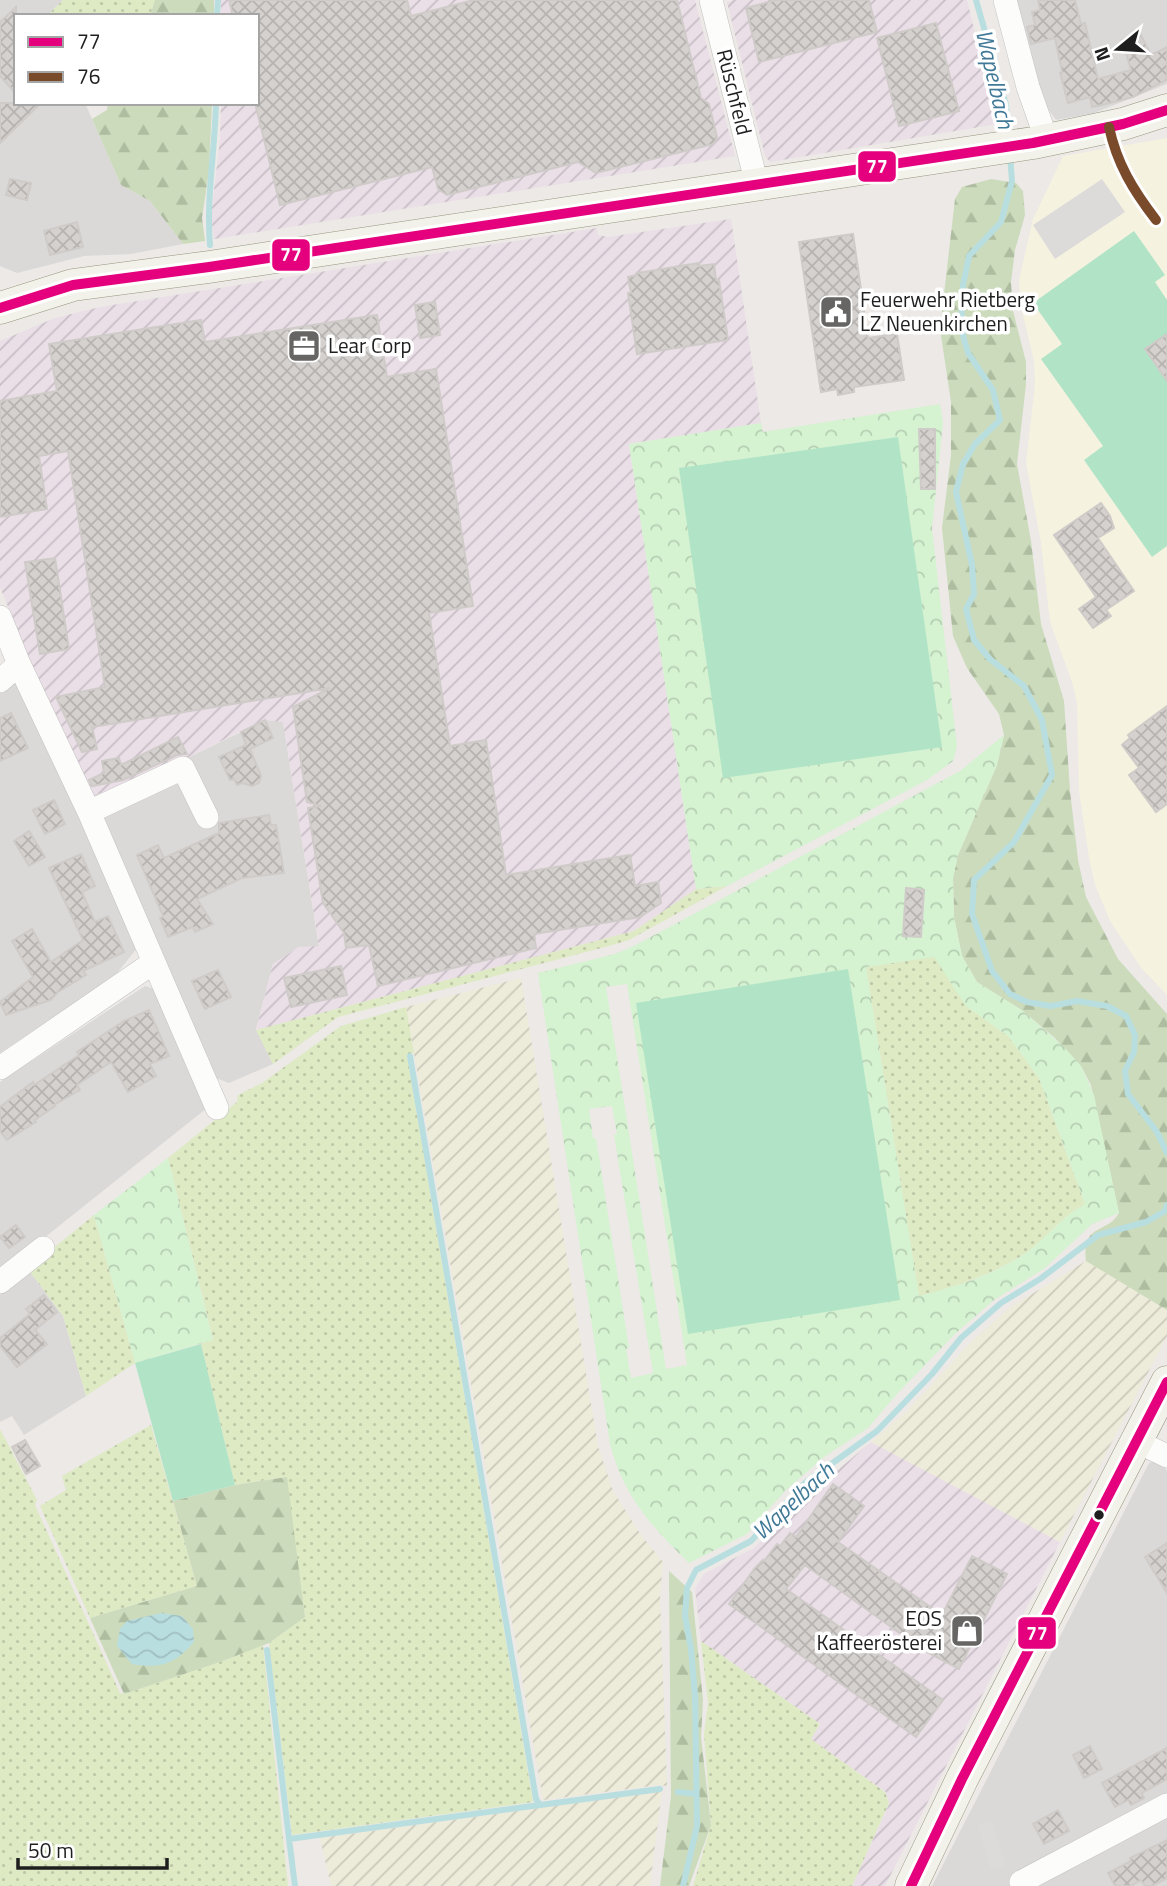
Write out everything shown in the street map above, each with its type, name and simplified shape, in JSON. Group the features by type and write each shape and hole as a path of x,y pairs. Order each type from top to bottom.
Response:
{"main road":[{"path":"0,308 47,292 86,283 209,267 1040,142 1123,124 1167,110"},
{"path":"911,1886 962,1779 1167,1382"}],"street":[{"name":"Rüschfeld","path":"711,0 757,185"},
{"path":"1005,0 1040,142"},
{"path":"0,617 19,664 89,813 217,1108"},
{"path":"0,681 19,664"},
{"path":"89,813 183,768 207,817"},
{"path":"0,1068 154,961"},
{"path":"0,1282 43,1248"},
{"path":"1136,1441 1167,1456"},
{"path":"1022,1886 1021,1882 1167,1805"}],"shaded area":[{"path":"0,0 63,0 49,14 14,14 14,105 86,105 121,185 150,201 183,244 131,254 84,256 17,273 0,266"},
{"path":"221,0 695,0 735,156 214,239 211,216 220,140 221,105 259,105 259,14 221,14"},
{"path":"967,0 997,124 770,162 765,156 727,2"},
{"path":"1014,0 1167,0 1167,84 1094,113 1056,120 1038,95"},
{"path":"1167,138 1167,995 1142,969 1110,921 1095,885 1089,858 1079,790 1077,703 1050,622 1041,543 1026,463 1035,384 1034,361 1021,307 1019,280 1033,219 1063,156"},
{"path":"1102,179 1125,212 1055,259 1033,225"},
{"path":"731,219 761,423 629,444 696,889 634,931 256,1030 273,964 299,947 319,946 283,722 264,720 121,790 90,795 0,587 0,341 55,318 100,307 597,228 598,235 608,237"},
{"path":"10,682 16,683 87,830 138,947 117,973 0,1053 0,692"},
{"path":"268,719 283,722 319,947 299,947 273,964 256,1029 273,1064 229,1083 216,1078 90,795 121,790"},
{"path":"521,978 598,1446 613,1491 641,1535 663,1562 660,1598 667,1786 543,1800 406,1007"},
{"path":"145,986 155,989 207,1108 0,1273 0,1082"},
{"path":"1086,1261 1167,1310 1167,1336 1060,1542 871,1442 907,1411 968,1345 1009,1308"},
{"path":"28,1269 63,1316 86,1396 24,1435 12,1416 0,1422 0,1292"},
{"path":"871,1442 1060,1542 885,1886 852,1886 889,1804 886,1792 810,1739 820,1724 701,1641 695,1589 704,1574 754,1548 801,1501"},
{"path":"1149,1463 1164,1466 1167,1471 1167,1886 932,1886"},
{"path":"662,1791 650,1886 331,1886 320,1838"},
{"path":"992,1821 1006,1866 991,1870 978,1825"}],"green space":[{"path":"63,0 155,0 151,14 49,14"},
{"path":"155,0 214,0 214,14 151,14"},
{"path":"108,105 212,105 209,171 202,218 205,241 183,244 150,201 121,185 92,119 107,110"},
{"path":"991,179 1016,183 1023,191 1025,215 1015,250 1011,282 1013,311 1026,362 1017,464 1031,541 1041,624 1064,701 1078,860 1086,897 1118,959 1167,1014 1167,1310 1086,1261 1086,1249 1091,1235 1114,1220 1119,1213 1091,1085 1081,1066 1055,1038 1023,1011 977,982 962,956 954,917 953,878 958,855 997,765 1004,735 999,714 967,668 953,636 942,528 951,455 951,402 940,329 955,199 962,187"},
{"path":"1134,231 1165,275 1155,282 1167,300 1167,546 1152,557 1084,460 1103,446 1041,359 1062,344 1033,303"},
{"path":"940,404 943,423 932,528 957,747 953,761 927,780 727,886 696,889 629,444 761,423 763,432"},
{"path":"898,437 942,747 723,778 679,468"},
{"path":"1004,735 997,765 958,855 953,878 954,917 962,956 977,982 1023,1011 1081,1066 1094,1095 1119,1213 1092,1224 1045,1268 994,1300 956,1333 868,1428 824,1457 785,1491 747,1534 689,1563 640,1509 623,1480 610,1444 538,973 615,954 634,946 960,771","holes":["934,957 966,1006 1008,1036 1039,1078 1085,1204 1014,1261 975,1279 919,1296 866,967","627,984 687,1365 666,1369 606,987","612,1106 617,1134 614,1135 653,1373 631,1378 626,1349 629,1348 596,1138 593,1138 589,1109"]},
{"path":"727,886 629,940 338,1017 273,1064 256,1030 634,931 696,889"},
{"path":"934,956 966,1006 1008,1036 1039,1078 1085,1204 1034,1247 1001,1268 919,1297 866,967"},
{"path":"848,969 900,1300 688,1334 636,1003"},
{"path":"406,1007 414,1053 407,1055 533,1802 292,1835 269,1643 305,1617 286,1477 235,1485 201,1344 213,1339 168,1158 237,1102 238,1095 262,1083 341,1026"},
{"path":"168,1158 213,1340 135,1363 94,1215"},
{"path":"94,1215 135,1363 86,1396 63,1316 28,1269"},
{"path":"201,1344 235,1485 173,1501 135,1363"},
{"path":"151,1425 197,1586 90,1618 40,1506 66,1490 62,1476"},
{"path":"0,1429 37,1500 35,1505 120,1693 124,1694 220,1662 263,1645 288,1886 0,1886"},
{"path":"287,1477 305,1617 269,1643 124,1694 90,1618 197,1586 173,1501 235,1485"},
{"path":"669,1571 692,1592 703,1700 701,1737 711,1825 689,1886 660,1886 671,1796"},
{"path":"701,1641 820,1724 811,1739 885,1792 889,1803 852,1886 693,1886 711,1825 704,1734 708,1703"}],"water":[{"path":"161,1613 182,1616 193,1629 194,1642 166,1663 151,1666 132,1664 117,1646 120,1629 127,1621"}],"building":[{"path":"229,0 407,0 411,16 474,0 677,0 701,98 709,104 717,137 714,144 596,173 578,162 447,195 438,189 432,167 280,205 255,105 259,105 259,14 232,14"},
{"path":"776,0 869,0 877,32 759,62 746,8"},
{"path":"1038,0 1075,0 1081,24 1085,23 1098,79 1131,70 1122,40 1139,31 1151,55 1167,47 1167,80 1133,97 1102,105 1092,107 1090,97 1068,103 1055,38 1031,44 1027,27 1035,25 1032,12 1040,10"},
{"path":"16,7 14,92 0,76 0,22"},
{"path":"936,23 959,111 899,126 877,38"},
{"path":"0,103 39,105 0,143"},
{"path":"10,179 31,183 27,200 6,195"},
{"path":"77,222 83,247 50,255 44,231"},
{"path":"853,234 868,338 897,334 904,380 854,387 854,392 838,395 837,389 821,392 799,242"},
{"path":"699,263 699,266 714,264 728,340 637,354 628,277 637,273"},
{"path":"435,302 440,335 420,338 415,305"},
{"path":"377,315 387,377 436,369 473,606 429,613 450,746 486,740 506,875 630,855 635,886 658,882 661,903 640,917 534,934 536,948 378,986 369,945 346,948 344,933 323,903 308,808 321,806 307,802 293,707 330,688 92,727 97,749 82,752 56,697 105,687 68,451 39,456 47,509 0,517 0,401 57,391 49,344 201,320 205,342"},
{"path":"1167,334 1167,381 1145,349"},
{"path":"919,429 935,429 935,489 921,489"},
{"path":"1101,503 1114,528 1098,538 1134,591 1106,610 1111,616 1093,628 1079,609 1096,597 1054,535"},
{"path":"55,558 69,649 40,654 25,562"},
{"path":"1167,706 1167,804 1156,812 1129,775 1139,768 1122,745 1130,738 1128,735"},
{"path":"11,713 28,748 0,761 0,718"},
{"path":"265,720 273,738 250,749 261,776 259,783 252,786 242,783 237,785 234,779 230,780 219,757 246,745 241,732"},
{"path":"178,737 187,754 177,755 123,780 92,786 89,780 104,773 102,761 119,758 121,765"},
{"path":"54,800 65,824 45,834 33,810"},
{"path":"269,815 271,825 276,825 284,873 242,878 197,899 213,924 195,932 193,927 168,937 160,918 163,916 137,855 158,845 164,858 219,833 219,823"},
{"path":"29,831 45,857 29,866 14,841"},
{"path":"81,854 95,886 82,892 95,922 108,916 124,952 83,971 86,975 58,992 51,1000 6,1015 0,1002 33,977 12,941 32,929 51,962 83,940 49,868"},
{"path":"906,888 924,890 921,937 903,936"},
{"path":"341,966 347,995 291,1007 284,978"},
{"path":"218,970 231,997 205,1009 192,981"},
{"path":"149,1010 169,1056 150,1064 156,1076 128,1092 111,1062 77,1085 80,1090 54,1105 35,1120 36,1122 7,1140 0,1131 0,1107 33,1082 34,1085 79,1055 77,1052 124,1021"},
{"path":"16,1225 25,1237 9,1248 0,1237"},
{"path":"44,1295 57,1312 35,1330 47,1344 17,1367 0,1346 0,1338 30,1314 26,1309"},
{"path":"25,1440 40,1466 26,1474 12,1447"},
{"path":"833,1484 864,1506 838,1542 942,1615 972,1556 1007,1574 959,1669 923,1650 805,1565 786,1589 943,1700 916,1737 729,1604 755,1568 777,1544 780,1546 790,1533 796,1537"},
{"path":"1167,1543 1167,1593 1145,1557"},
{"path":"1090,1746 1102,1769 1084,1778 1073,1755"},
{"path":"1167,1748 1167,1779 1142,1793 1144,1798 1131,1805 1128,1800 1115,1807 1102,1783"},
{"path":"1058,1810 1069,1831 1044,1844 1033,1824"},
{"path":"1167,1840 1167,1878 1152,1886 1145,1886 1141,1880 1131,1886 1115,1886 1108,1873 1131,1861 1130,1858"}],"waterway":[{"path":"217,14 218,0"},
{"name":"Wapelbach","path":"976,0 1006,105 1008,137"},
{"path":"210,245 209,210 216,105"},
{"name":"Wapelbach","path":"1010,155 1012,181 1001,222 969,256 963,285 961,328 968,353 993,390 1000,420 975,444 963,464 956,492 972,565 974,594 966,609 974,640 990,659 1024,686 1042,720 1052,775 1014,842 974,880 972,914 992,971 1010,994 1027,1002 1051,1006 1077,1001 1107,1006 1126,1016 1135,1035 1134,1052 1125,1071 1128,1094 1157,1132 1167,1153"},
{"path":"410,1056 536,1799 540,1805 660,1789"},
{"name":"Wapelbach","path":"683,1886 697,1826 695,1696 685,1616 687,1588 696,1570 751,1541 805,1483 877,1431 932,1374 961,1338 1001,1303 1040,1279 1098,1235 1146,1222 1165,1211 1167,1205"},
{"path":"267,1650 289,1839"},
{"path":"678,1792 696,1794"},
{"path":"295,1886 289,1839 540,1805"}],"transit line":[{"name":"77","path":"0,308 73,285 1033,143 1123,124 1167,110"},
{"name":"76","path":"1109,127 1116,153 1127,176 1156,220"},
{"name":"77","path":"911,1886 962,1779 1167,1382"}],"place":[{"name":"Feuerwehr Rietberg LZ Neuenkirchen","path":"836,312"},
{"name":"Lear Corp","path":"304,346"},
{"name":"EOS Kaffeerösterei","path":"967,1631"}]}
